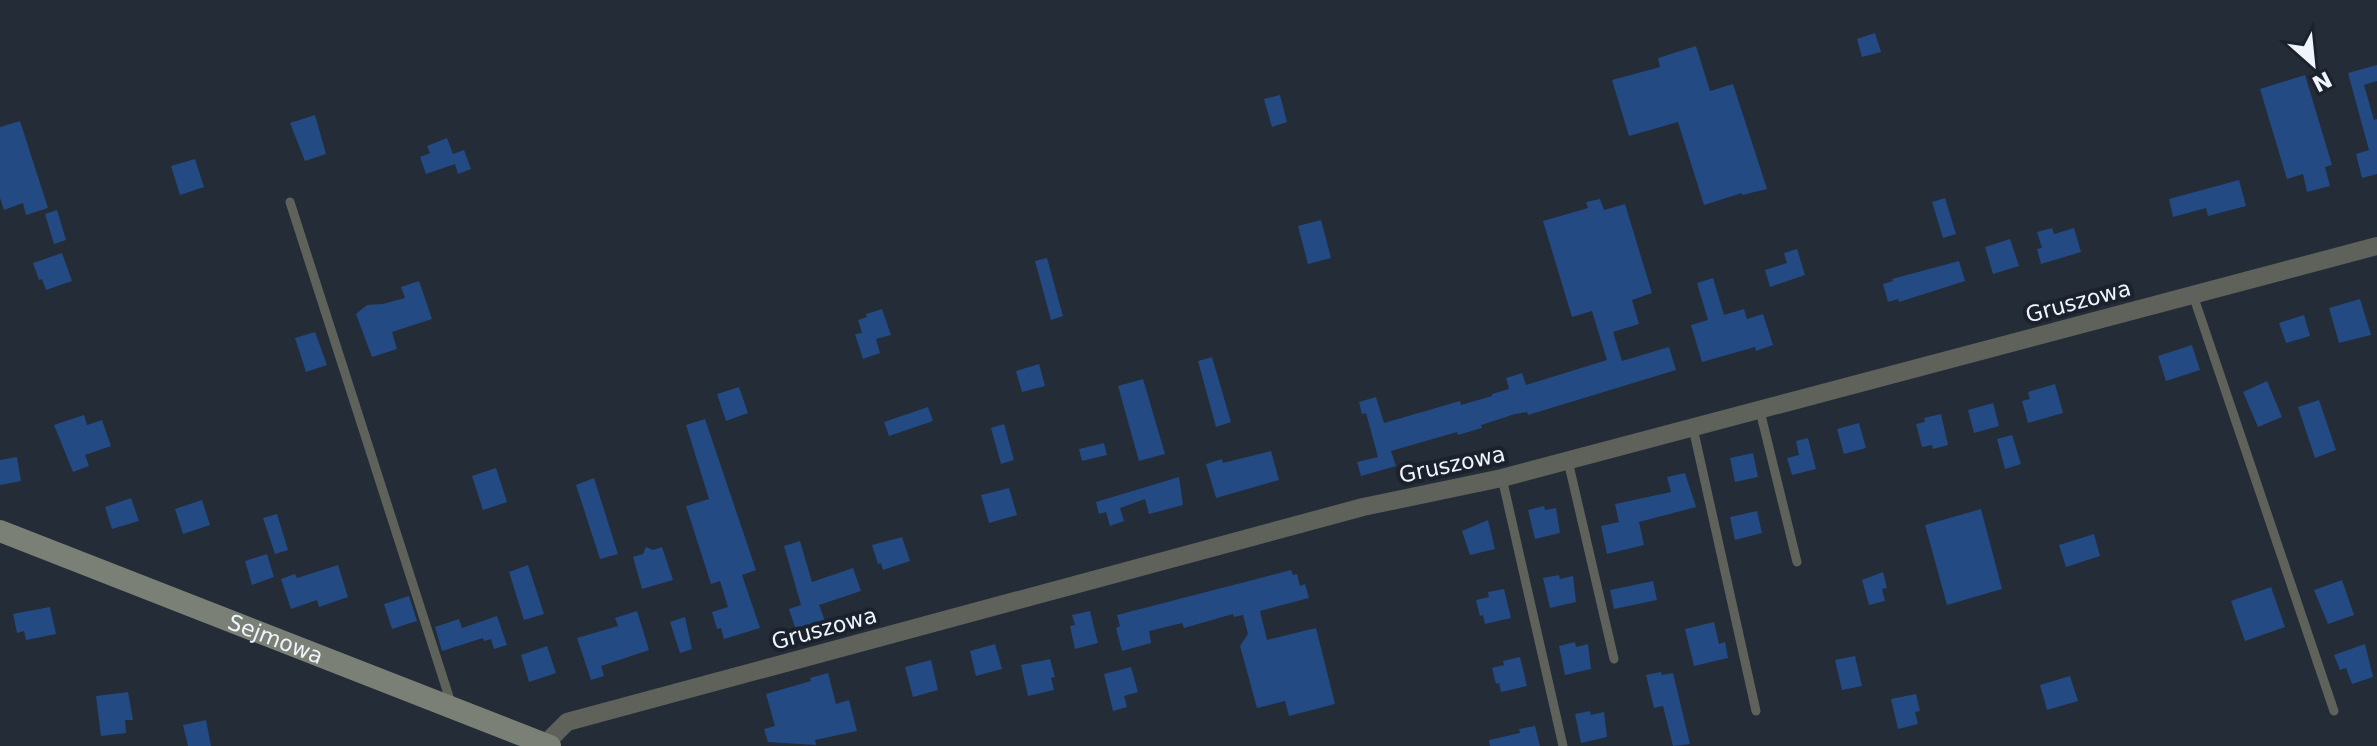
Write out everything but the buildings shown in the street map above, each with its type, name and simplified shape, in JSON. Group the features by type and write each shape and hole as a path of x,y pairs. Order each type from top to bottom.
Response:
{"main road":[{"name":"Sejmowa","path":"0,531 548,745"}],"street":[{"name":"Gruszowa","path":"548,745 567,722 1363,507 1502,478 2377,246"}],"lane":[{"path":"290,202 454,709"},
{"path":"2193,295 2334,711"},
{"path":"1760,411 1797,562"},
{"path":"1693,428 1756,711"},
{"path":"1568,461 1614,659"},
{"path":"1502,478 1563,746"}]}
